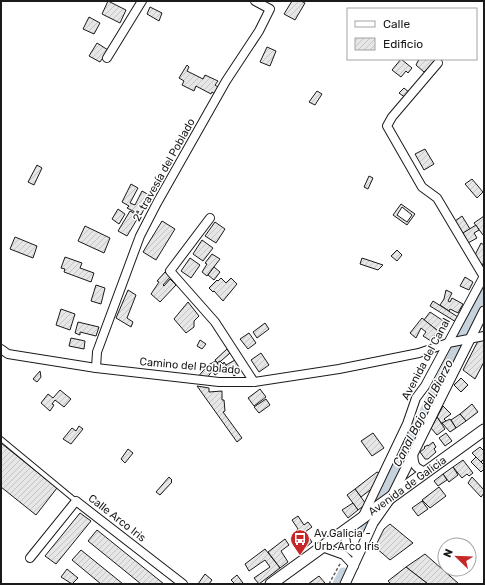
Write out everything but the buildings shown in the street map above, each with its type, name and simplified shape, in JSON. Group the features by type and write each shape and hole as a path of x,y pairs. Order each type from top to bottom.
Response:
{"main road":[{"name":"Avenida de Galicia","path":"271,584 484,430"}],"street":[{"path":"107,58 142,1"},
{"name":"2ª travesía del Poblado","path":"96,368 97,352 140,236 226,81 259,31 270,9 255,1"},
{"path":"438,63 387,126 422,187 437,198 484,277"},
{"path":"210,218 170,271 215,322 254,382"},
{"name":"Avenida del Canal","path":"364,516 408,424 416,398 425,386 484,277"},
{"path":"345,584 373,522 392,496 484,311"},
{"name":"Camino del Poblado","path":"5,351 96,368 220,382 254,382 339,369 420,353 448,343 484,336"},
{"path":"1,346 5,351"},
{"path":"413,453 414,465 419,470 426,472"},
{"name":"Calle Arco Iris","path":"30,558 76,501 183,584"},
{"path":"349,527 345,537 347,547 356,554 360,553"},
{"path":"322,546 344,555 354,566"}],"lane":[{"path":"1,439 76,501"}],"path":[{"path":"329,584 344,555"}],"waterway":[{"name":"Canal Bajo del Bierzo","path":"362,535 484,292"},
{"name":"Canal Bajo del Bierzo","path":"337,584 343,572"}],"place":[{"name":"Av.Galicia - Urb. Arco Iris","path":"300,556"}]}
